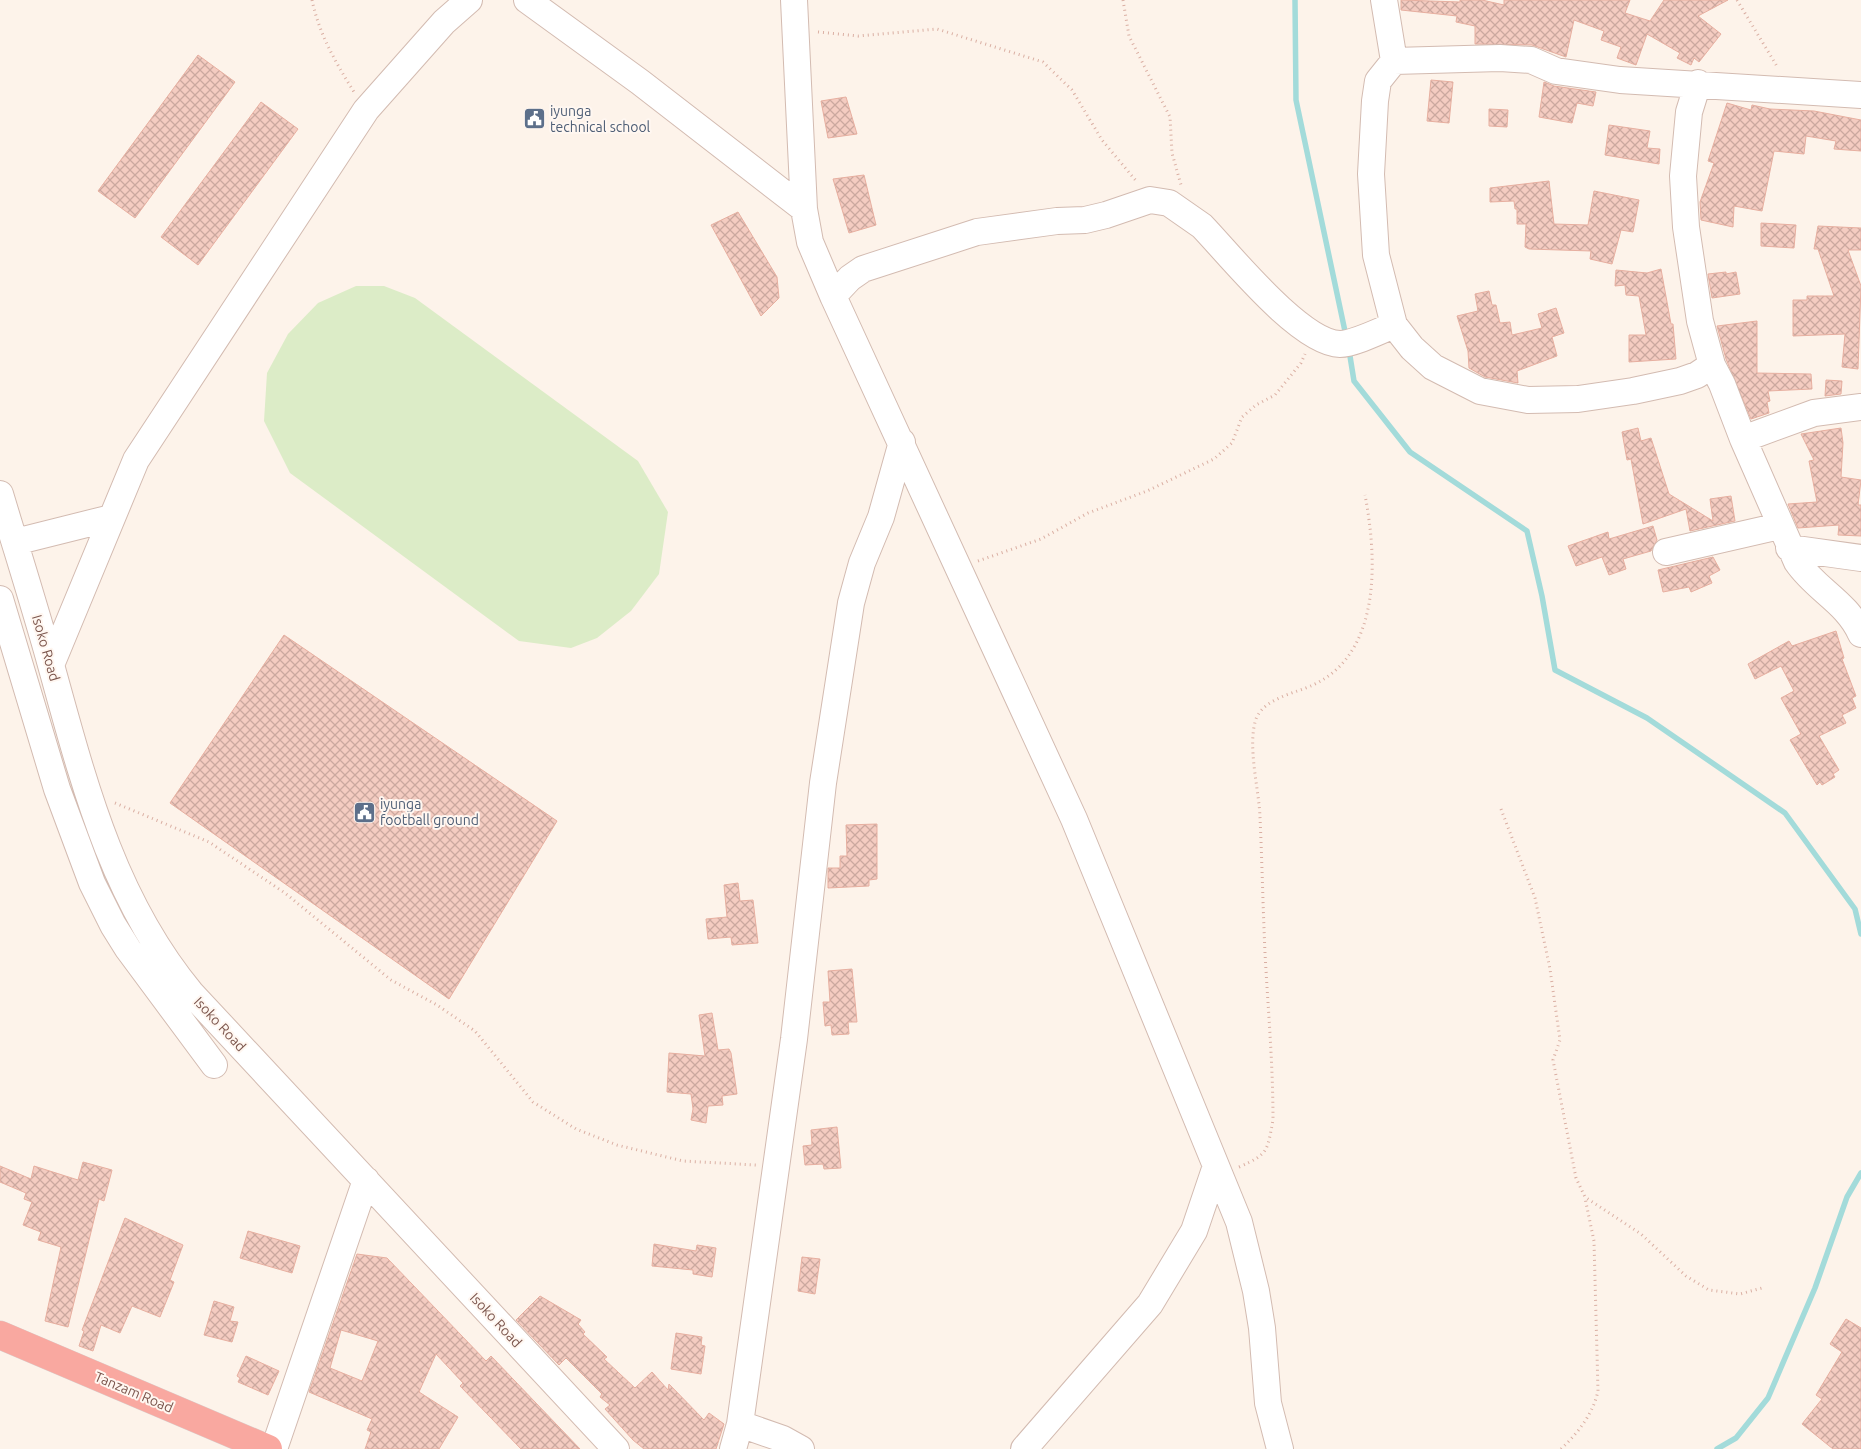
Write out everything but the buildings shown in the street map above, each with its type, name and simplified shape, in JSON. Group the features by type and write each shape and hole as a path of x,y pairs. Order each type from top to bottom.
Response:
{"highway":[{"name":"Tanzam Road","path":"0,1335 268,1449"}],"street":[{"path":"51,664 136,460 366,110 444,22 469,0"},
{"path":"527,0 640,82 804,209"},
{"path":"794,0 804,209 810,242 833,296 902,442 1074,819 1246,1240 1262,1328 1268,1403 1280,1449"},
{"path":"1384,0 1394,61 1378,81 1371,174 1376,255 1394,325 1412,348 1433,367 1480,391 1528,400 1578,399 1633,391 1680,381 1697,375 1712,365"},
{"path":"1394,61 1500,58 1531,60 1556,71 1620,80 1698,83 1793,92 1861,95"},
{"path":"1698,83 1689,112 1685,140 1684,203 1700,321 1712,365 1722,384 1743,440 1785,537 1805,574 1845,607 1861,634"},
{"path":"833,296 850,278 863,269 977,232 1057,221 1085,220 1150,200 1169,203 1202,226 1271,301 1288,316 1314,333 1340,344 1394,325"},
{"path":"1743,440 1814,413 1861,408"},
{"path":"733,1449 740,1424 777,1166 794,1039 823,783 851,603 862,563 881,517 902,442"},
{"name":"Isoko Road","path":"0,494 51,664 86,791 124,888 170,968 616,1449"},
{"path":"15,542 111,518"},
{"path":"1666,552 1785,537 1861,558"},
{"path":"0,599 56,789 92,883 113,925 128,949 214,1065"},
{"path":"1024,1449 1150,1304 1194,1231 1218,1171"},
{"path":"274,1449 366,1180"},
{"path":"740,1424 783,1439 801,1449"}],"path":[{"path":"312,0 319,28 340,68 366,110"},
{"path":"1123,0 1129,36 1170,118 1172,153 1188,215"},
{"path":"1737,0 1793,92"},
{"path":"795,30 858,36 937,29 1043,62 1072,90 1102,140 1150,200"},
{"path":"958,568 1040,539 1088,513 1147,491 1221,455 1232,443 1242,417 1247,410 1275,395 1289,380 1301,363 1314,333"},
{"path":"1218,1171 1259,1158 1264,1154 1268,1145 1273,1120 1260,815 1254,739 1256,718 1265,706 1315,684 1337,670 1350,656 1363,628 1374,564 1371,528 1365,496"},
{"path":"86,791 209,842 285,893 391,980 437,1005 475,1030 533,1102 576,1129 617,1144 683,1161 777,1166"},
{"path":"1501,809 1535,898 1550,968 1560,1040 1553,1060 1576,1178 1585,1197 1594,1241 1598,1391 1595,1405 1584,1422 1561,1449"},
{"path":"1585,1197 1641,1234 1686,1276 1710,1290 1740,1294 1762,1288"}],"green space":[{"path":"356,286 384,286 415,298 638,461 668,512 659,574 631,611 597,638 571,648 519,641 290,473 264,421 267,373 288,334 318,303"}],"waterway":[{"path":"1295,0 1296,100 1346,336"},
{"path":"1349,350 1354,381 1410,452 1527,531 1542,596 1555,670 1647,718 1785,813 1855,909 1861,934"},
{"path":"1717,1449 1736,1438 1768,1398 1815,1288 1847,1197 1861,1173"}],"place":[{"name":"iyunga technical school","path":"534,119"},
{"name":"iyunga football ground","path":"364,812"}]}
